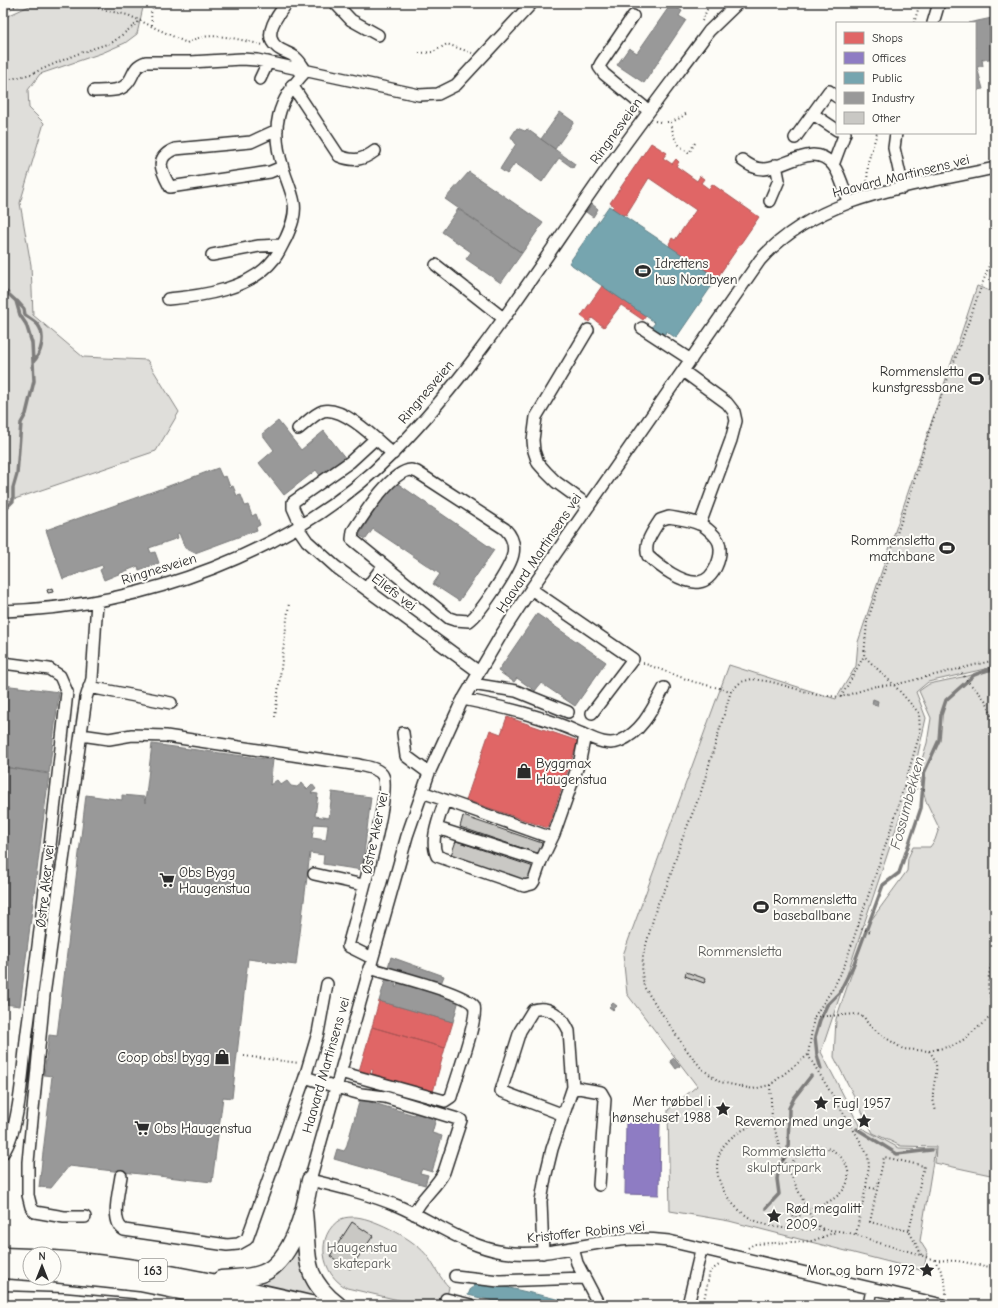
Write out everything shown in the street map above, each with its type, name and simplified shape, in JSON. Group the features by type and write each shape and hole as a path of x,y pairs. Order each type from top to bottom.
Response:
{"highway":[{"path":"210,1280 251,1276 270,1270 284,1254 304,1211 310,1180"},
{"path":"304,1211 307,1264 310,1273 320,1290 338,1305"},
{"path":"3,1256 22,1257"},
{"name":"163","path":"62,1260 109,1264 210,1280 315,1305"},
{"path":"3,1270 22,1271"},
{"name":"163","path":"62,1275 140,1283 249,1305"}],"street":[{"path":"287,3 272,25 272,40 278,48 296,57 306,71"},
{"path":"335,3 351,20 378,35"},
{"path":"94,91 122,88 127,84 137,67 146,62 190,62 242,58 268,62 419,95 438,94 456,85 532,3"},
{"name":"Ringnesveien","path":"3,611 58,608 97,601 129,595 193,576 225,563 299,527 328,508 393,454 452,386 503,318 647,115 709,31 738,3"},
{"path":"933,22 940,5"},
{"path":"633,16 600,63 599,67 604,74 647,115"},
{"path":"260,79 268,62"},
{"path":"168,299 212,294 245,281 261,272 274,260 292,224 294,208 278,150 277,130 280,106 292,85 306,71"},
{"path":"292,85 339,156 350,160 360,160 367,158 375,151"},
{"path":"795,138 829,91 836,96"},
{"path":"813,114 836,128"},
{"path":"277,130 251,142 175,149 167,152 162,157 162,171 170,187 270,172 282,167"},
{"path":"833,165 841,134"},
{"path":"896,134 894,148 902,188"},
{"path":"742,160 757,168 771,168 791,159 811,155 824,158 833,165 848,202"},
{"path":"770,201 779,180 776,165"},
{"name":"Haavard Martinsens vei","path":"310,1180 407,836 429,773 472,684 532,589 760,260 771,248 807,220 848,202 902,188 995,168"},
{"path":"212,255 259,246 282,245"},
{"path":"436,265 503,318"},
{"path":"642,328 691,360"},
{"path":"588,330 536,417 532,440 538,463 556,482 589,506"},
{"path":"683,371 727,403 734,412 736,421 731,440 700,524"},
{"path":"298,429 320,413 334,412 349,419 393,454"},
{"name":"Ellefs vei","path":"375,439 350,462 293,502 293,508 299,527 307,542 318,552 479,672"},
{"path":"405,471 417,472 505,529 513,540 514,548 512,560 481,610 469,621 449,618 383,566 354,543 351,535 357,524 391,480 405,471"},
{"path":"669,517 700,524 717,539 720,545 717,563 712,575 707,579 700,582 691,582 661,568 648,556 647,544 660,520 669,517"},
{"path":"366,589 383,566"},
{"path":"532,589 633,659 592,713"},
{"name":"Østre Aker vei","path":"85,1217 64,1217 35,1212 31,1207 28,1195 28,1162 44,995 81,735 89,687 92,679 97,601"},
{"name":"Østre Aker vei","path":"3,663 49,669 60,676 67,692 42,916 20,1086 11,1139 3,1153"},
{"path":"472,684 516,691 568,712"},
{"path":"89,687 171,703"},
{"path":"464,699 499,706 561,725 608,743 620,742 637,730 664,688"},
{"path":"403,733 406,756 429,773"},
{"name":"Østre Aker vei","path":"81,735 109,739 132,735 166,736 282,752 376,769 383,776 385,783 382,811 348,946 371,963"},
{"path":"445,800 437,828 434,851 440,858 524,886 532,884 552,838 580,760 585,735"},
{"path":"422,792 552,838"},
{"path":"437,828 541,861"},
{"name":"Østre Aker vei","path":"314,874 363,885"},
{"path":"340,1072 445,1101 451,1097 471,1030 475,1013 474,1006 468,1000 371,963"},
{"path":"121,1176 116,1217 118,1224 124,1230 227,1245 242,1242 250,1234 305,1077 318,1033 327,984"},
{"path":"543,1253 541,1201 552,1149 564,1115 573,1087 569,1031 565,1022 548,1009 540,1007 533,1010 520,1031 501,1091 564,1115"},
{"path":"305,1077 361,1094 385,1097 461,1120 444,1172 440,1180 421,1200 414,1214"},
{"path":"573,1087 601,1092 605,1099 599,1186"},
{"name":"Kristoffer Robins vei","path":"310,1180 362,1193 414,1214 472,1243 488,1249 519,1254 543,1253 620,1240 638,1239 669,1241 701,1250 872,1289 945,1301"},
{"path":"573,1248 577,1263 599,1305"},
{"path":"688,1305 701,1250"},
{"path":"455,1276 499,1281 585,1278"},
{"path":"869,1305 872,1289"},
{"path":"3,1297 64,1302 133,1305"},
{"path":"446,1299 471,1305"}],"path":[{"path":"3,12 22,3"},
{"path":"83,3 104,10 128,15 152,25 187,43 196,37 212,36 278,48"},
{"path":"152,25 151,14 154,3"},
{"path":"914,22 920,3"},
{"path":"3,81 31,74 77,54 113,42 141,20"},
{"path":"419,52 433,52 447,44 472,53 480,58"},
{"path":"647,115 660,122 671,122 680,119 688,112"},
{"path":"671,122 674,139 678,146 689,153 695,143"},
{"path":"870,196 866,182 866,169 877,134"},
{"path":"841,696 864,656 867,622 911,492 930,428 995,249"},
{"path":"275,717 290,603"},
{"path":"856,1234 866,1187 869,1166 868,1156 808,1055 814,1017 837,981 845,964 920,733 919,713 894,685 864,656"},
{"path":"633,659 694,682 731,691"},
{"path":"808,1055 770,1085 753,1089 735,1087 711,1077 685,1048 661,1015 644,987 642,973 643,956 657,905 668,883 701,792 731,691 740,682 752,679 772,682 817,695 841,696 876,686 894,685 995,660"},
{"path":"960,669 964,679 987,703 992,719 992,743 995,755"},
{"path":"904,786 925,790"},
{"path":"858,926 870,932"},
{"path":"814,1017 857,1014 864,1017 868,1024 880,1034 904,1048 929,1051 952,1046 963,1040 994,1015 994,1002 989,996 988,986 995,949"},
{"path":"929,1051 936,1059 936,1077 933,1094 936,1112"},
{"path":"244,1056 309,1064"},
{"path":"770,1085 772,1118 782,1157 789,1168 814,1223 824,1230"},
{"path":"772,1118 740,1131 730,1138 723,1148 718,1160 717,1171 719,1182 731,1202 745,1216 754,1221 777,1228 824,1230 856,1234 934,1260 958,1261 995,1268"},
{"path":"789,1168 798,1155 811,1148 823,1147 835,1151 844,1158 847,1165 848,1176 846,1187 839,1197 800,1212 801,1215 794,1218 791,1210 799,1208 800,1212"},
{"path":"909,1232 870,1222 884,1157 924,1166 909,1232 922,1256"},
{"path":"866,1187 877,1189"},
{"path":"745,1250 754,1244 812,1241 837,1231"},
{"path":"934,1260 942,1270 946,1281 945,1301"},
{"path":"703,1305 710,1271 719,1265"}],"green space":[{"path":"36,3 144,3 137,34 125,43 102,53 40,74 28,90 29,108 44,123 20,203 31,265 33,315 83,357 147,360 179,412 156,451 3,503 3,18"},
{"name":"Rommensletta","path":"977,286 995,293 995,658 989,668 928,682 916,692 926,718 912,781 821,1052 860,1127 899,1148 935,1149 920,1241 927,1252 924,1271 729,1221 670,1211 668,1110 697,1086 627,994 623,955 729,665 836,699 856,666 858,642"},
{"path":"995,670 995,1176 935,1163 936,1147 901,1146 873,1133 834,1057 836,1019 869,923 907,871 908,858 913,847 930,847 935,840 939,828 926,801 918,772 927,743 931,718 919,691 929,684"},
{"name":"Haugenstua skatepark","path":"356,1217 374,1222 395,1231 422,1250 449,1287 445,1305 420,1305 347,1288 338,1282 331,1274 327,1265 324,1255 324,1244 332,1226 343,1218"},
{"path":"300,1239 320,1298 251,1283"}],"building: Shops":[{"path":"651,143 667,153 663,158 672,164 676,159 679,162 676,166 697,181 700,176 704,179 701,183 709,189 712,184 759,217 717,278 669,247 672,238 675,240 696,210 649,178 626,215 624,214 623,216 612,208 614,206 610,203"},
{"path":"602,286 646,316 643,320 621,305 604,327 592,318 589,322 581,316"},
{"path":"507,717 578,741 548,828 466,800 490,730 501,734"},
{"path":"379,1001 453,1022 445,1048 372,1027"},
{"path":"372,1027 445,1048 433,1092 372,1074 373,1070 371,1069 370,1074 359,1071"}],"building: Offices":[{"path":"626,1120 660,1121 659,1195 625,1194"}],"building: Public":[{"name":"Idrettens hus Nordbyen","path":"609,206 717,278 676,338 666,331 665,334 651,328 655,323 653,321 569,263"},
{"path":"475,1280 574,1303 573,1305 511,1305 468,1295 471,1288 473,1288"}],"building: Industry":[{"path":"671,4 682,11 679,16 686,20 644,83 617,65 629,48 637,53"},
{"path":"992,18 995,21 995,58 982,59 983,66 977,67 983,89 976,91 976,22 973,22"},
{"path":"560,112 574,122 555,149 541,139"},
{"path":"517,128 525,131 527,129 575,164 573,168 559,158 542,182 515,163 507,174 500,169 516,144 511,137"},
{"path":"469,172 543,223 522,253 445,199"},
{"path":"592,204 598,209 593,217 586,212"},
{"path":"458,209 522,253 501,283 466,259 471,252 442,232"},
{"path":"278,421 301,450 324,431 346,459 322,478 316,470 284,495 259,463 274,450 262,434"},
{"path":"218,468 222,477 226,476 230,487 233,486 237,496 241,495 245,506 248,505 252,516 256,514 260,525 256,527 257,530 195,553 185,548 179,533 177,534 178,538 149,548 151,553 155,552 159,563 139,570 138,566 104,580 100,570 103,568 102,565 63,579 46,530"},
{"path":"394,481 494,550 459,601 433,584 440,574 373,529 366,539 359,535"},
{"path":"537,614 606,662 575,706 541,683 535,691 517,678 514,682 498,671"},
{"path":"3,685 59,692 49,773 3,767"},
{"path":"873,699 878,701 877,706 872,704"},
{"path":"152,744 273,760 270,785 277,780 281,785 287,781 291,786 297,787 302,783 307,789 312,784 316,789 311,793 318,794 315,816 329,818 332,792 371,797 362,870 323,864 324,855 310,853 296,965 248,959 232,1098 223,1097 212,1182 69,1166 51,1188 39,1187 52,1076 44,1075 49,1035 57,1036 86,795 122,800 122,795 144,797 145,803","holes":["314,824 328,825 326,840 312,838"]},
{"path":"3,767 49,774 20,1006 4,1004 3,1008"},
{"path":"391,957 444,976 440,986 388,967"},
{"path":"386,978 397,981 395,987 397,987 398,982 459,1000 453,1022 379,1001"},
{"path":"613,1003 617,1006 613,1010 609,1007"},
{"path":"674,1058 680,1066 676,1069 670,1061"},
{"path":"360,1099 414,1115 415,1109 437,1115 432,1133 442,1136 432,1172 422,1169 420,1173 428,1175 425,1185 334,1159 337,1149 344,1151 346,1148"}],"building: Other":[{"path":"52,588 53,592 48,593 47,590"},
{"path":"463,816 542,843 539,854 460,827"},
{"path":"456,841 534,867 528,882 451,855"},
{"path":"686,972 706,979 704,983 685,976"},
{"path":"352,1222 373,1236 350,1269 330,1256"}],"waterway":[{"path":"3,289 16,301 20,315 26,324 32,343 34,381 26,414 21,423 17,474 13,488 13,501 3,511"},
{"path":"17,301 24,309 25,315 38,325 42,334 42,345 36,359 33,362"},
{"name":"Fossumbekken","path":"821,1069 817,1055 815,1037 820,1020 827,1005 839,993 853,966 883,885 899,873 921,808 924,773 939,740 941,715 946,700 974,675 995,667"},
{"path":"766,1208 779,1194 777,1179 778,1172 780,1164 788,1153 789,1108 794,1098 811,1076"},
{"path":"857,1129 897,1154 931,1150"}],"place":[{"name":"Idrettens hus Nordbyen","path":"643,271"},
{"name":"Rommensletta kunstgressbane","path":"976,379"},
{"name":"Rommensletta matchbane","path":"947,548"},
{"name":"Byggmax Haugenstua","path":"524,771"},
{"name":"Obs Bygg Haugenstua","path":"167,880"},
{"name":"Rommensletta baseballbane","path":"761,907"},
{"name":"Coop obs! bygg","path":"222,1057"},
{"name":"Fugl 1957","path":"821,1103"},
{"name":"Mer trøbbel i hønsehuset 1988","path":"723,1109"},
{"name":"Revemor med unge","path":"864,1121"},
{"name":"Obs Haugenstua","path":"142,1128"},
{"name":"Rød megalitt 2009","path":"774,1216"},
{"name":"Mor og barn 1972","path":"927,1270"}],"park label":[{"name":"Rommensletta skulpturpark","path":"784,1160"}]}
